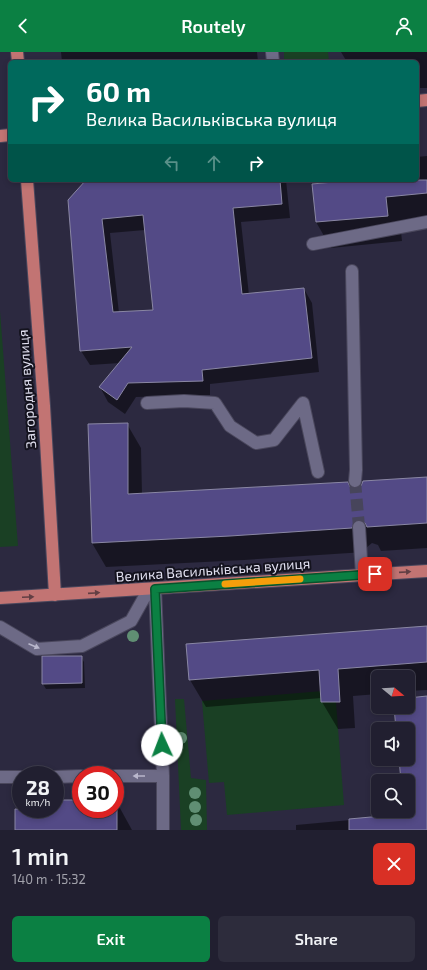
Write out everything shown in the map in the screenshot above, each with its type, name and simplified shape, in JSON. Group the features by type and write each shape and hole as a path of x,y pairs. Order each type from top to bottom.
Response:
{"main road":[{"name":"Загородня вулиця","path":"27,182 44,406 55,596"},
{"name":"Велика Васильківська вулиця","path":"0,598 55,596 427,571"}],"street":[{"path":"313,244 427,222"},
{"path":"352,271 355,482"},
{"path":"147,403 184,401 214,403 230,426 256,442 274,440 303,403 318,472"},
{"path":"359,527 362,575"},
{"path":"0,627 37,648 82,646 131,621 152,589"},
{"path":"152,589 163,776 163,830"},
{"path":"124,776 163,776"},
{"path":"0,777 12,777"}],"green space":[{"path":"284,52 328,52 329,60 284,60"},
{"path":"0,311 18,546 0,547"},
{"path":"335,690 344,805 227,815 224,782 209,783 202,701"},
{"path":"175,699 184,699 191,778 206,780 207,830 181,830"}],"building":[{"path":"419,180 427,180 427,193 386,197 388,216 316,222 312,184 334,182 419,182"},
{"path":"84,182 280,182 282,204 233,208 242,294 304,288 312,358 202,370 203,381 128,383 117,400 99,387 132,347 80,351 68,200","holes":["143,215 153,310 113,312 102,219"]},
{"path":"128,423 128,494 348,482 350,487 355,488 361,486 363,481 427,477 427,523 367,527 365,523 359,520 355,521 352,528 92,543 88,424"},
{"path":"427,626 427,662 338,669 340,702 321,702 319,670 189,680 186,644"},
{"path":"42,656 82,656 82,683 42,684"},
{"path":"427,696 427,830 349,830 349,819 371,817 415,818 415,774 400,774 400,766 415,766 415,722 395,722 395,714 415,714 415,697"},
{"path":"64,800 72,800 72,818 117,818 117,830 15,830 15,818 64,818"}],"tunnel":[{"path":"355,481 359,527"}],"slow traffic":[{"path":"225,584 300,579"}],"route":[{"path":"162,745 155,589 375,574"}]}
